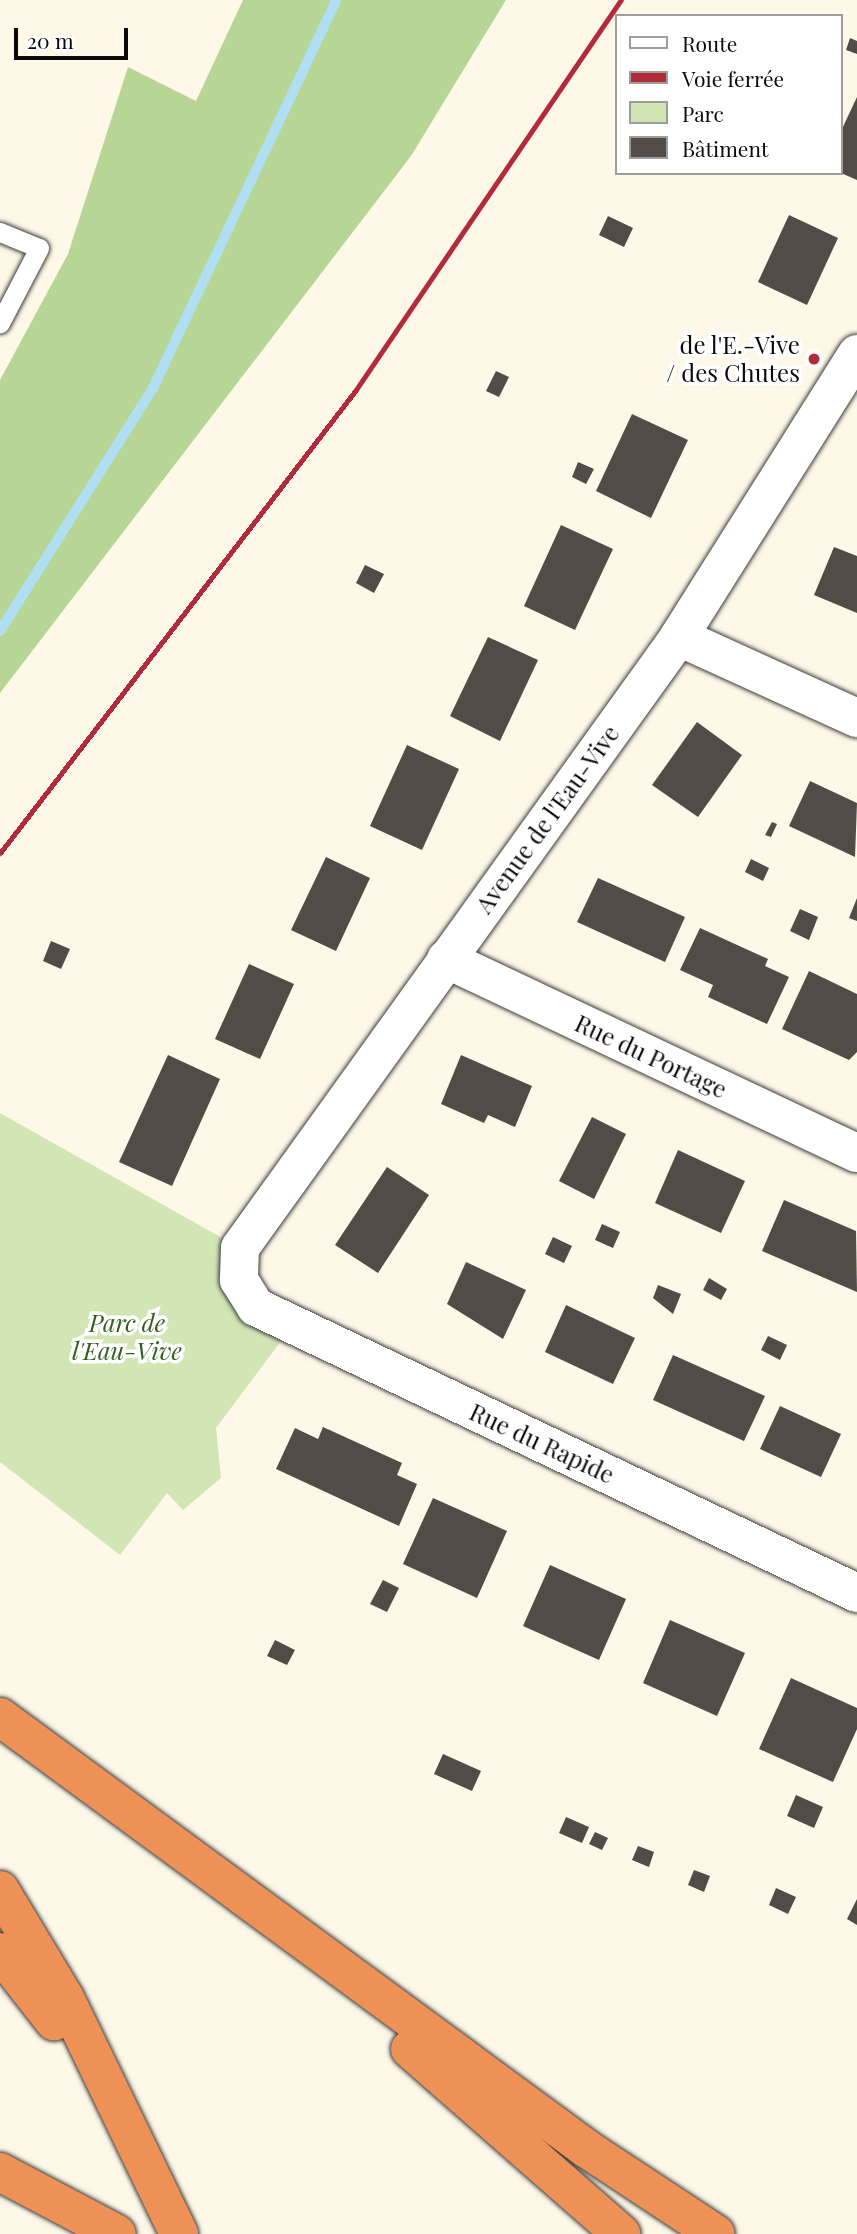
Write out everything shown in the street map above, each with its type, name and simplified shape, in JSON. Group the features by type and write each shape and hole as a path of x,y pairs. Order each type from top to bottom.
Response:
{"highway":[{"path":"0,1717 168,1844 587,2149 716,2234"},
{"path":"168,1844 621,2234"},
{"path":"0,1890 65,1997 133,2144 179,2234"},
{"path":"0,1952 47,2009 133,2144"},
{"path":"0,2172 117,2234"}],"street":[{"name":"Avenue de l'Eau-Vive","path":"239,1280 240,1248 446,958 843,414 857,354"},
{"path":"679,637 857,718"},
{"name":"Rue du Portage","path":"446,958 857,1153"},
{"name":"Rue du Rapide","path":"239,1280 256,1307 857,1593"}],"lane":[{"path":"0,232 39,248 0,323"}],"green space":[{"path":"243,0 506,0 411,156 0,693 0,380 68,254 128,67 196,101"},
{"name":"Parc de l'Eau-Vive","path":"0,1113 240,1248 239,1280 293,1325 216,1428 221,1478 183,1510 167,1493 120,1555 0,1462"}],"building":[{"path":"850,38 857,41 857,54 846,50"},
{"path":"857,97 857,180 843,174 843,127"},
{"path":"789,215 838,238 807,305 758,282"},
{"path":"608,216 633,228 624,247 599,235"},
{"path":"496,371 509,377 499,397 486,391"},
{"path":"632,414 688,440 651,518 596,491"},
{"path":"578,462 594,469 586,484 572,477"},
{"path":"561,525 613,549 575,630 524,606"},
{"path":"834,547 857,556 857,613 814,595"},
{"path":"365,565 384,574 374,593 356,583"},
{"path":"488,637 538,660 500,741 450,716"},
{"path":"697,722 742,755 698,817 652,785"},
{"path":"407,745 459,769 422,850 370,826"},
{"path":"810,781 857,803 855,857 789,826"},
{"path":"772,822 777,824 771,837 765,835"},
{"path":"326,857 370,878 336,951 291,930"},
{"path":"751,859 769,868 763,881 745,872"},
{"path":"598,878 685,917 665,962 577,922"},
{"path":"857,898 857,921 849,918"},
{"path":"800,909 818,917 809,940 790,931"},
{"path":"700,928 768,959 765,966 789,977 767,1024 708,997 713,985 680,970"},
{"path":"51,941 70,949 61,969 43,961"},
{"path":"249,964 294,984 260,1059 215,1039"},
{"path":"809,971 857,994 857,1052 849,1060 782,1029"},
{"path":"168,1055 220,1079 172,1186 119,1162"},
{"path":"461,1055 532,1086 515,1127 488,1115 484,1123 441,1104"},
{"path":"592,1117 626,1134 594,1199 559,1181"},
{"path":"678,1150 745,1181 721,1233 655,1203"},
{"path":"387,1167 429,1195 378,1273 335,1245"},
{"path":"784,1200 856,1231 857,1292 762,1251"},
{"path":"602,1224 620,1232 613,1248 595,1240"},
{"path":"553,1237 572,1246 564,1263 545,1254"},
{"path":"466,1262 526,1290 503,1339 447,1304"},
{"path":"709,1278 727,1289 721,1300 703,1290"},
{"path":"658,1285 681,1294 673,1314 653,1298"},
{"path":"566,1305 635,1338 613,1384 545,1352"},
{"path":"768,1336 787,1345 780,1360 761,1350"},
{"path":"673,1355 765,1396 744,1441 653,1400"},
{"path":"780,1406 841,1434 821,1477 760,1449"},
{"path":"323,1427 402,1463 397,1475 417,1484 399,1526 276,1469 295,1428 318,1439"},
{"path":"433,1498 507,1531 477,1598 403,1564"},
{"path":"550,1565 626,1599 599,1660 523,1626"},
{"path":"383,1580 399,1588 387,1612 370,1604"},
{"path":"670,1620 745,1653 717,1716 643,1683"},
{"path":"275,1640 295,1650 287,1665 267,1656"},
{"path":"791,1678 857,1708 857,1729 833,1782 759,1749"},
{"path":"443,1754 481,1771 472,1791 434,1774"},
{"path":"796,1795 823,1807 814,1828 787,1816"},
{"path":"566,1817 589,1827 582,1843 559,1833"},
{"path":"595,1832 608,1838 602,1850 589,1844"},
{"path":"638,1846 654,1852 649,1867 632,1860"},
{"path":"694,1870 710,1876 704,1892 688,1885"},
{"path":"776,1888 796,1897 788,1914 769,1905"},
{"path":"857,1899 857,1925 847,1919"}],"waterway":[{"path":"0,631 153,388 336,0"}],"railway":[{"path":"0,853 355,391 621,0"}],"place":[{"name":"de l'E.-Vive / des Chutes","path":"814,359"}]}
